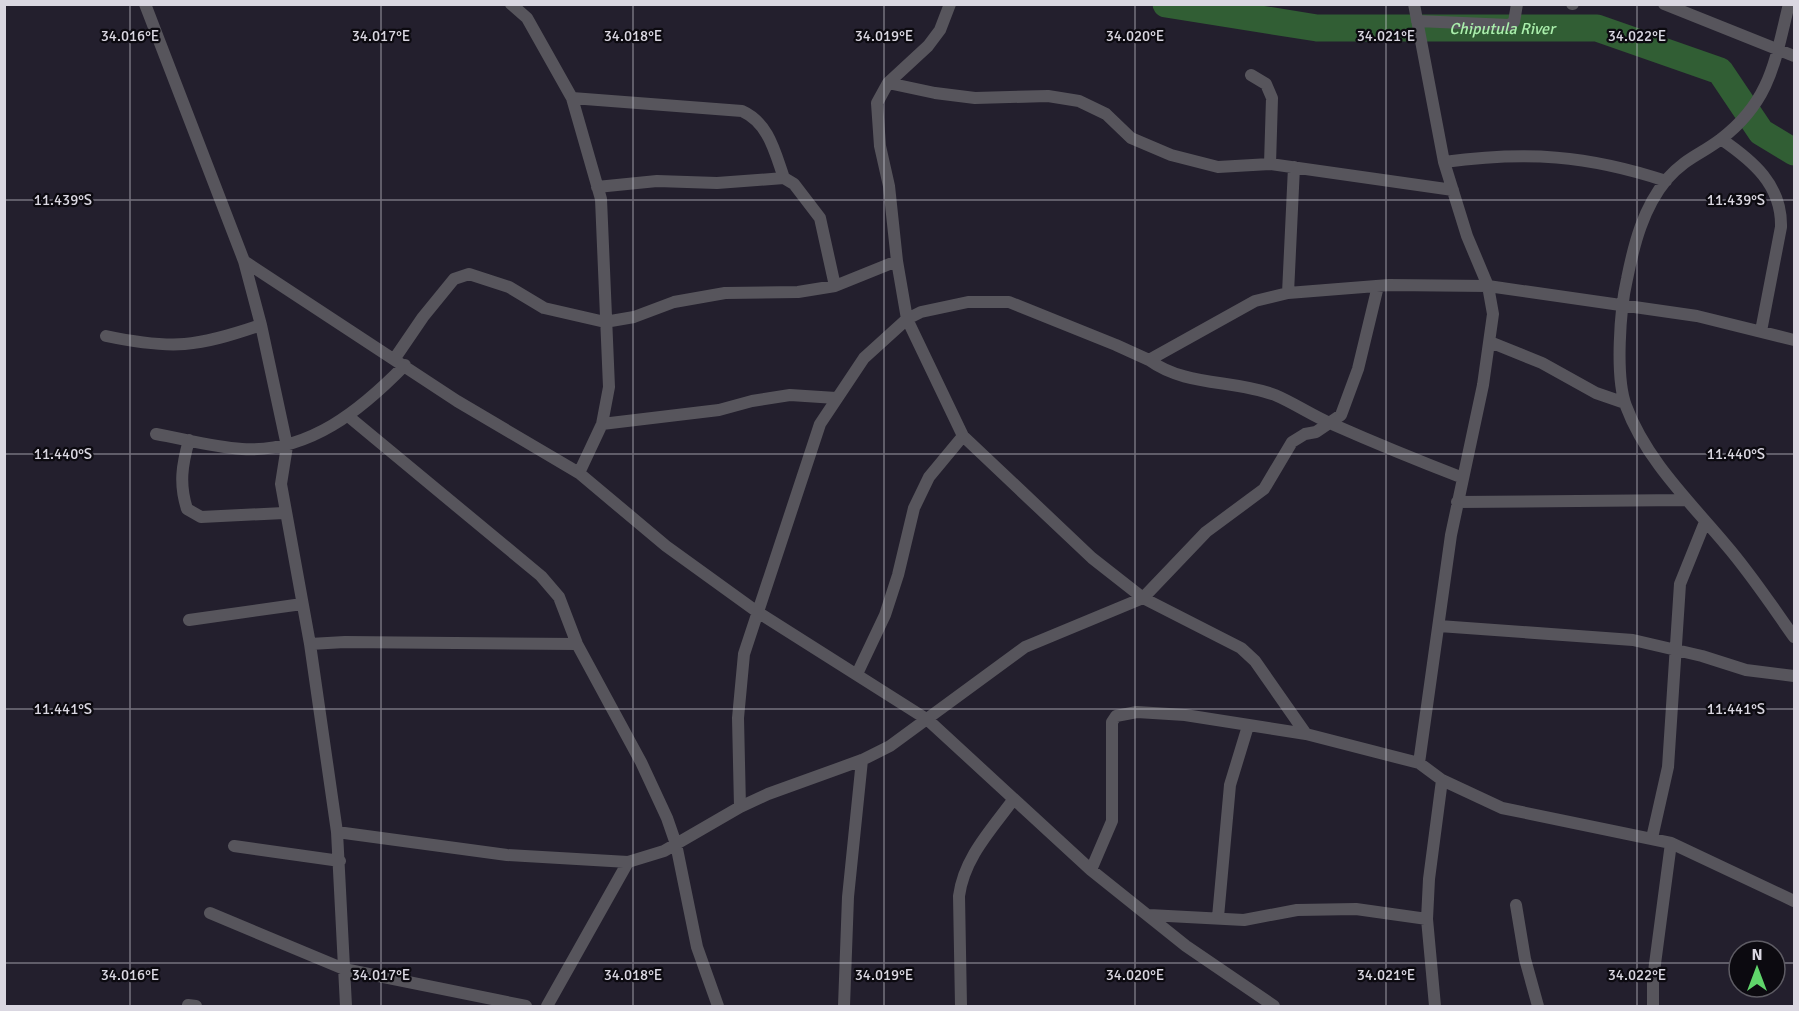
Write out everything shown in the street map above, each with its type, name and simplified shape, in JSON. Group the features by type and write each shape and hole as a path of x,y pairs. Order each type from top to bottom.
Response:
{"street":[{"path":"145,4 244,261 261,325 287,446 281,484 310,644 337,832 346,1006"},
{"path":"511,4 527,18 572,99 601,199 606,289 604,322 609,387 603,424 579,473"},
{"path":"950,4 940,30 928,46 888,83 877,103 880,146 889,186 897,261 907,319 963,436 1092,558 1143,598 1241,648 1255,661 1306,734"},
{"path":"1414,4 1444,162 1467,236 1488,286 1493,314 1490,342 1463,478 1456,502 1419,763"},
{"path":"1418,27 1509,25 1514,22 1517,4"},
{"path":"1664,4 1794,56"},
{"path":"1789,4 1770,80 1764,94 1721,139 1687,159 1666,181 1641,222 1621,306 1621,357 1625,403 1637,430 1685,500 1728,547 1794,637"},
{"path":"1251,75 1266,84 1272,98 1270,164"},
{"path":"888,83 935,93 975,98 1048,96 1079,100 1106,114 1131,138 1171,155 1218,168 1270,164 1453,190"},
{"path":"572,99 742,111 752,116 768,134 784,178"},
{"path":"1721,139 1750,159 1775,193 1782,210 1781,227 1761,331"},
{"path":"1444,162 1497,155 1594,161 1666,181"},
{"path":"1288,293 1294,168"},
{"path":"597,187 657,181 717,183 784,178 794,184 820,218 835,286"},
{"path":"244,261 507,433 579,473 666,546 756,610 928,720 1091,870 1186,946 1274,1006"},
{"path":"156,434 244,449 287,446 320,433 348,416 400,362 423,317 454,279 469,274 509,287 544,308 604,322 634,317 674,302 725,293 798,292 835,286 897,261"},
{"path":"1149,360 1255,302 1288,293 1378,286 1488,286 1697,316 1794,340"},
{"path":"337,832 507,855 628,862 651,856 676,844 740,807 862,760 890,746 1025,647 1143,598 1206,532 1264,489 1292,442 1341,415 1347,404 1378,286"},
{"path":"740,807 737,747 744,654 756,610 820,424 864,358 907,319 921,312 969,302 1009,302 1116,345 1149,360 1166,373 1276,396 1330,423 1463,478"},
{"path":"106,336 148,345 183,346 223,338 261,325"},
{"path":"1490,342 1542,363 1596,393 1625,403"},
{"path":"603,424 719,410 790,395 836,398"},
{"path":"348,416 541,576 559,597 577,644 641,762 667,818 676,844 697,947 718,1006"},
{"path":"857,674 885,615 898,575 914,508 929,477 963,436"},
{"path":"189,440 182,463 181,482 187,509 201,517 285,513"},
{"path":"1456,502 1685,500"},
{"path":"1652,838 1668,767 1680,584 1705,522"},
{"path":"189,620 302,604"},
{"path":"1439,626 1603,637 1675,649 1746,670 1794,676"},
{"path":"310,644 345,642 577,644"},
{"path":"1091,870 1112,821 1114,805 1110,732 1116,716 1137,712 1185,715 1306,734 1419,763 1442,780 1502,808 1671,843 1794,901"},
{"path":"1218,917 1230,786 1248,726"},
{"path":"844,1006 848,897 862,760"},
{"path":"1435,1006 1427,919 1429,879 1442,780"},
{"path":"961,1006 959,896 961,878 977,848 1013,800"},
{"path":"1653,1006 1653,979 1671,843"},
{"path":"234,846 340,861"},
{"path":"547,1006 628,862"},
{"path":"1516,905 1519,930 1538,1006"},
{"path":"1149,915 1244,920 1297,910 1356,909 1427,919"},
{"path":"210,913 344,969 525,1006"}],"waterway":[{"name":"Chiputula River","path":"1166,4 1317,28 1597,28 1720,71 1761,132 1794,152"}]}
